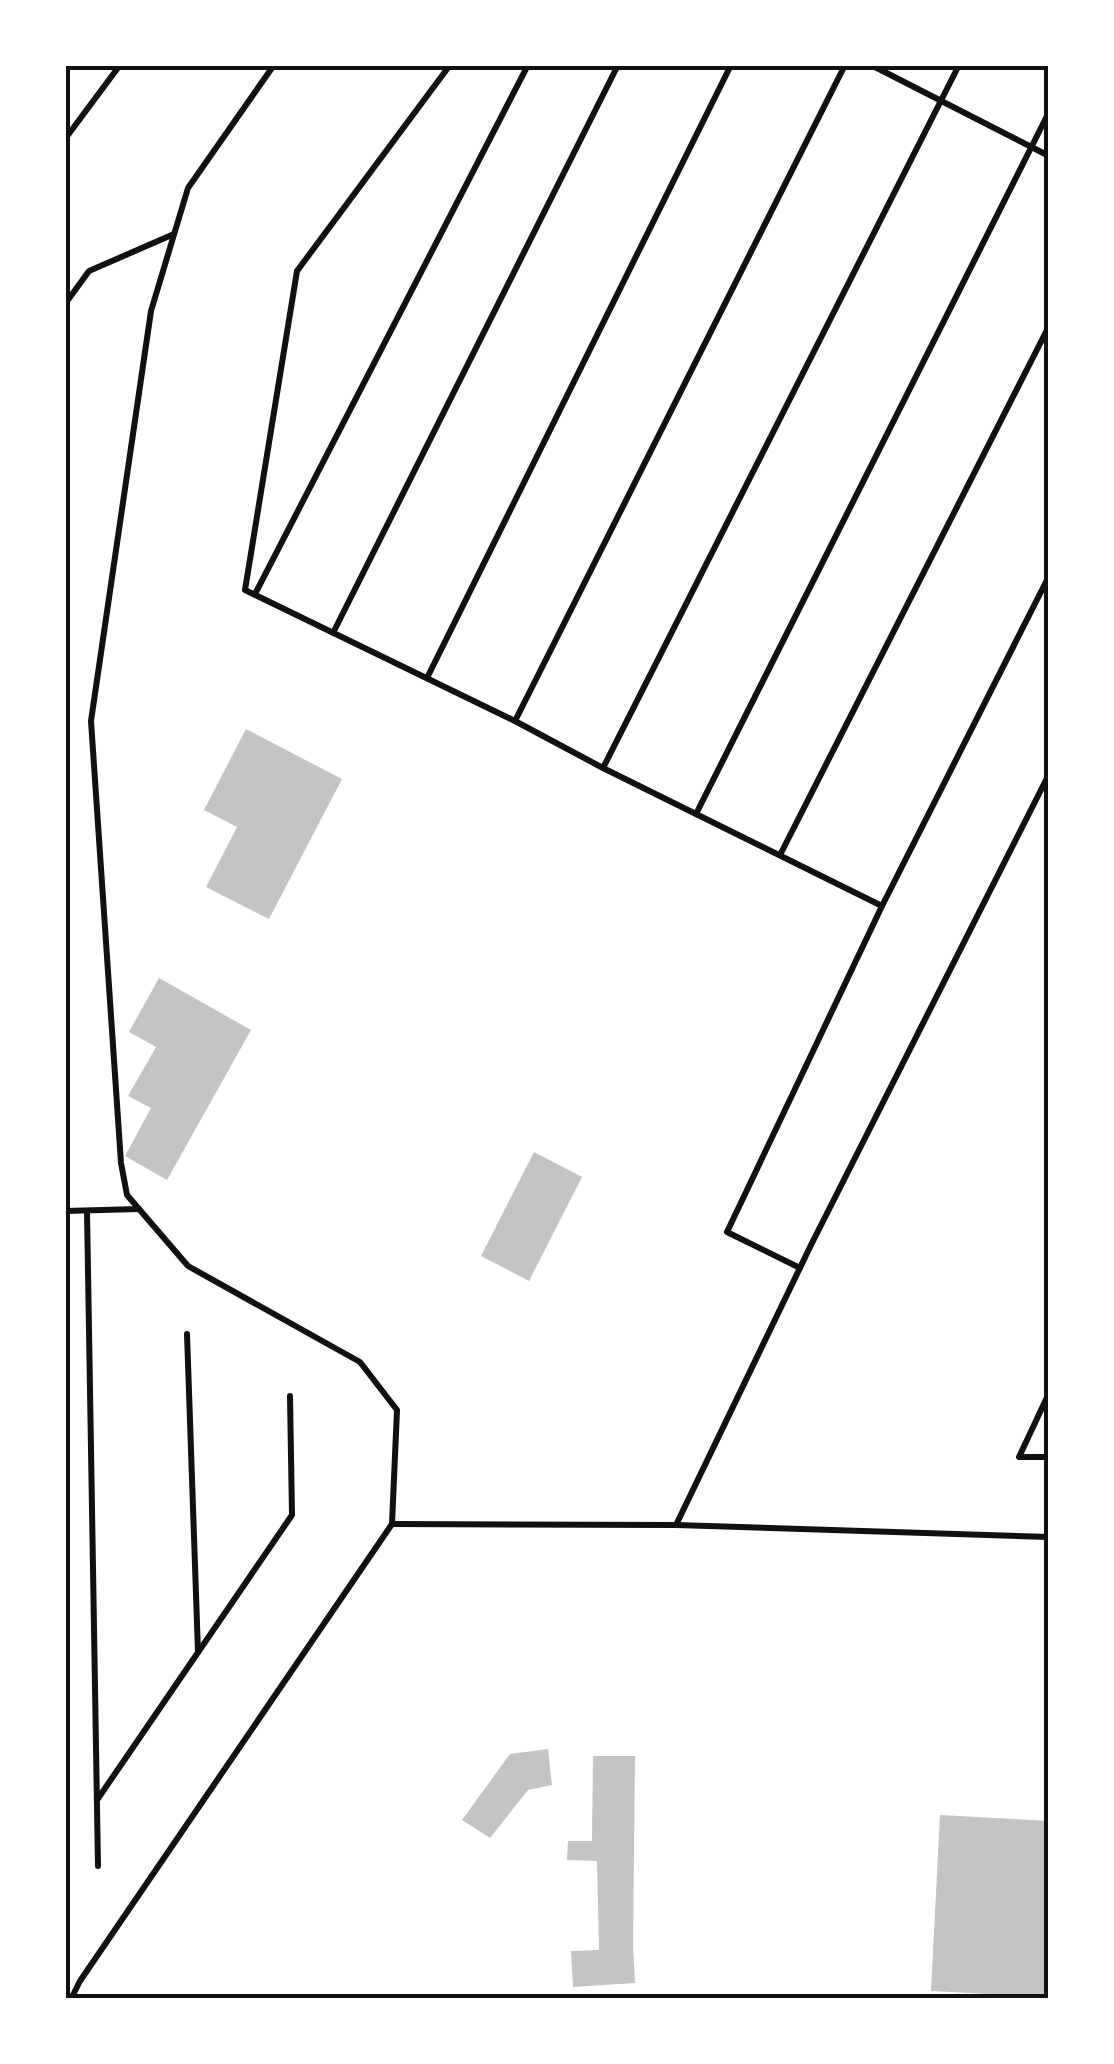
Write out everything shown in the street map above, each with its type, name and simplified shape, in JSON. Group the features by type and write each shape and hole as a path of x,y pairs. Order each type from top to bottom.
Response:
{"lane":[{"path":"65,139 120,65"},
{"path":"71,1999 392,1524 397,1410 360,1362 188,1266 126,1196 121,1162 91,720 150,311 188,188 274,65"},
{"path":"450,65 297,271 244,590 882,906"},
{"path":"255,594 528,65"},
{"path":"333,633 618,65"},
{"path":"426,678 731,65"},
{"path":"515,721 846,65"},
{"path":"871,65 1049,156"},
{"path":"603,768 958,65"},
{"path":"696,814 1049,112"},
{"path":"65,304 88,271 174,234"},
{"path":"780,856 1049,326"},
{"path":"800,1268 727,1232 882,906 1049,576"},
{"path":"676,1525 800,1268 1049,774"},
{"path":"65,1212 139,1209"},
{"path":"87,1211 98,1866"},
{"path":"187,1334 198,1652"},
{"path":"1049,1393 1020,1458 1049,1457"},
{"path":"96,1801 292,1515 290,1396"},
{"path":"392,1524 676,1525 1049,1537"}],"building":[{"path":"246,729 342,779 269,919 206,887 237,827 204,810"},
{"path":"159,978 251,1030 167,1180 125,1156 151,1108 128,1096 156,1047 129,1032"},
{"path":"534,1152 582,1177 529,1281 481,1256"},
{"path":"548,1749 552,1785 528,1790 490,1838 462,1820 510,1754"},
{"path":"593,1756 635,1756 635,1983 573,1987 571,1951 599,1950 597,1861 567,1860 568,1841 592,1841"},
{"path":"940,1815 1049,1821 1049,1997 931,1991"}]}
